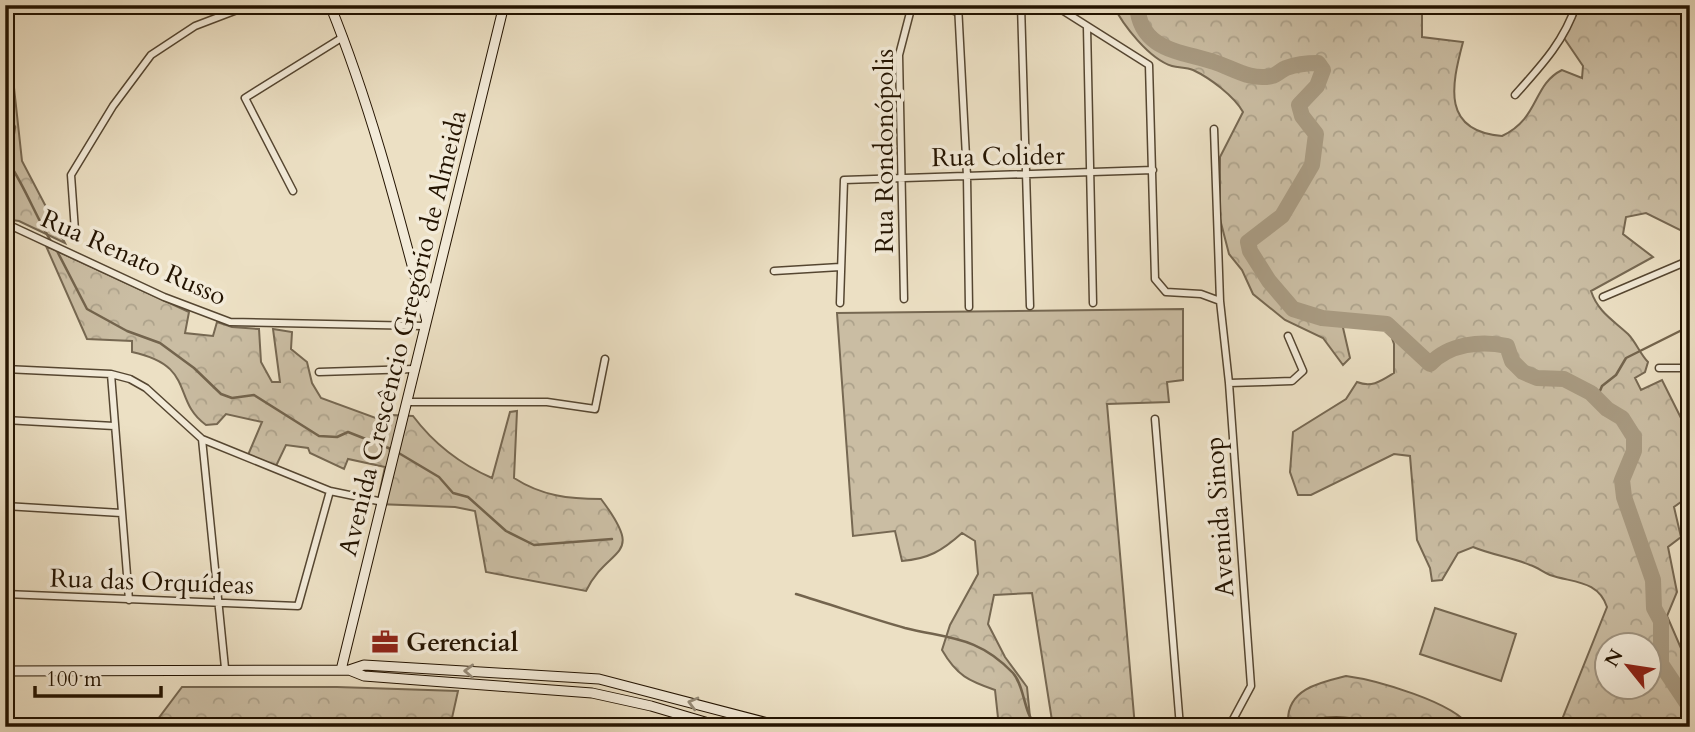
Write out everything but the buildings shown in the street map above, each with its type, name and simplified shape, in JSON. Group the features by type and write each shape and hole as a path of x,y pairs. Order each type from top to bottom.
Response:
{"main road":[{"path":"330,5 343,37 394,195 425,323"},
{"name":"Avenida Crescêncio Gregório de Almeida","path":"345,670 414,369 504,5"},
{"path":"5,671 225,668 345,670 364,665 544,673 620,683 783,727"},
{"path":"345,670 364,676 568,691 620,698 722,727"},
{"path":"568,691 620,683"}],"street":[{"path":"75,231 71,175 113,107 150,55 195,26 250,5"},
{"name":"Rua Rondonópolis","path":"904,299 899,55 912,5"},
{"path":"939,5 958,9 967,176 969,307"},
{"path":"1021,5 1030,306"},
{"path":"1054,5 1149,65 1158,285 1166,292 1202,294 1220,301"},
{"path":"1515,95 1553,52 1570,24 1576,5"},
{"path":"1087,27 1093,303"},
{"path":"293,191 245,98 343,37"},
{"name":"Avenida Sinop","path":"1214,129 1220,301 1229,383 1251,686 1229,727"},
{"name":"Rua Colider","path":"840,267 844,180 1153,170"},
{"name":"Rua Renato Russo","path":"5,223 44,238 164,297 230,322 425,323"},
{"path":"1603,297 1690,260"},
{"path":"774,271 840,267 840,303"},
{"path":"1229,383 1292,381 1300,376 1303,371 1288,336"},
{"path":"407,402 547,402 595,409 605,359"},
{"path":"1659,368 1690,368"},
{"path":"5,369 111,374 130,379 146,388 202,439 330,491 383,502"},
{"path":"319,372 414,369"},
{"path":"111,374 129,600"},
{"path":"1155,419 1180,727"},
{"path":"5,420 114,426"},
{"path":"202,439 225,668"},
{"name":"Rua das Orquídeas","path":"5,594 298,606 330,491"},
{"path":"5,506 121,513"}],"green space":[{"path":"5,5 22,161 65,243 19,221 5,219"},
{"path":"1113,5 1422,5 1422,37 1463,42 1454,90 1460,116 1469,126 1502,136 1523,120 1552,76 1562,70 1582,78 1583,66 1564,38 1581,5 1690,5 1690,235 1646,213 1626,217 1623,234 1653,257 1591,291 1602,310 1631,337 1648,362 1645,372 1635,378 1641,390 1662,380 1690,436 1690,490 1688,497 1674,507 1681,537 1668,547 1677,592 1667,616 1690,669 1690,727 1559,727 1594,640 1594,700 1664,700 1664,630 1598,630 1607,607 1603,598 1591,587 1473,547 1458,553 1442,580 1432,581 1430,568 1417,540 1410,456 1394,454 1311,495 1298,495 1290,472 1293,432 1346,399 1357,382 1372,384 1394,373 1394,344 1387,324 1341,319 1350,358 1343,365 1323,338 1285,320 1253,294 1242,270 1229,254 1220,219 1220,157 1243,112 1228,94 1207,78 1190,69 1163,62 1146,49"},
{"path":"46,246 189,312 185,333 213,336 217,322 232,327 259,329 261,362 272,382 280,382 273,329 292,332 291,349 307,362 312,383 321,398 381,420 392,415 413,416 448,452 492,478 510,412 517,411 514,478 535,489 556,495 601,499 615,519 623,543 586,591 486,572 475,511 455,507 377,504 385,467 348,459 344,469 310,453 308,448 286,445 276,466 248,455 262,422 226,414 217,424 206,425 195,415 175,375 152,358 132,352 132,341 87,339"},
{"path":"1183,309 1183,380 1167,382 1169,402 1107,404 1135,727 1053,727 1032,593 994,595 988,624 1005,657 1027,687 1031,727 999,727 995,690 964,676 942,650 950,625 978,574 975,541 962,533 934,553 902,561 895,531 853,536 837,313"},
{"path":"1435,608 1516,634 1501,681 1420,654"},
{"path":"1346,676 1394,687 1432,701 1448,709 1470,727 1259,727 1262,723 1288,720 1294,700 1308,688"},
{"path":"182,687 337,687 458,691 450,727 152,727"}],"waterway":[{"path":"1137,5 1146,32 1164,47 1256,77 1276,75 1286,68 1306,64 1318,63 1323,70 1317,86 1299,105 1302,116 1316,134 1312,165 1282,216 1248,242 1250,251 1269,281 1293,309 1322,318 1387,324 1430,364 1446,352 1466,345 1487,343 1507,346 1512,361 1523,372 1537,378 1564,379 1591,393 1607,409 1622,418 1634,437 1634,451 1622,480 1624,497 1653,580 1654,608 1661,621 1661,664 1689,706 1689,727"},
{"path":"5,107 15,127 9,163 52,243"},
{"path":"56,249 87,309 127,331 160,343 194,368 221,394 232,398 254,395 319,436 337,437 348,432 391,449"},
{"path":"1597,398 1602,386 1616,375 1626,358 1690,326"},
{"path":"397,452 439,477 453,493 468,497 506,531 534,545 612,539"},
{"path":"796,594 905,628 962,641 988,652 1017,679 1036,727"},
{"path":"1300,727 1332,717 1368,721 1390,727"}],"place":[{"name":"Gerencial","path":"385,642"}]}
